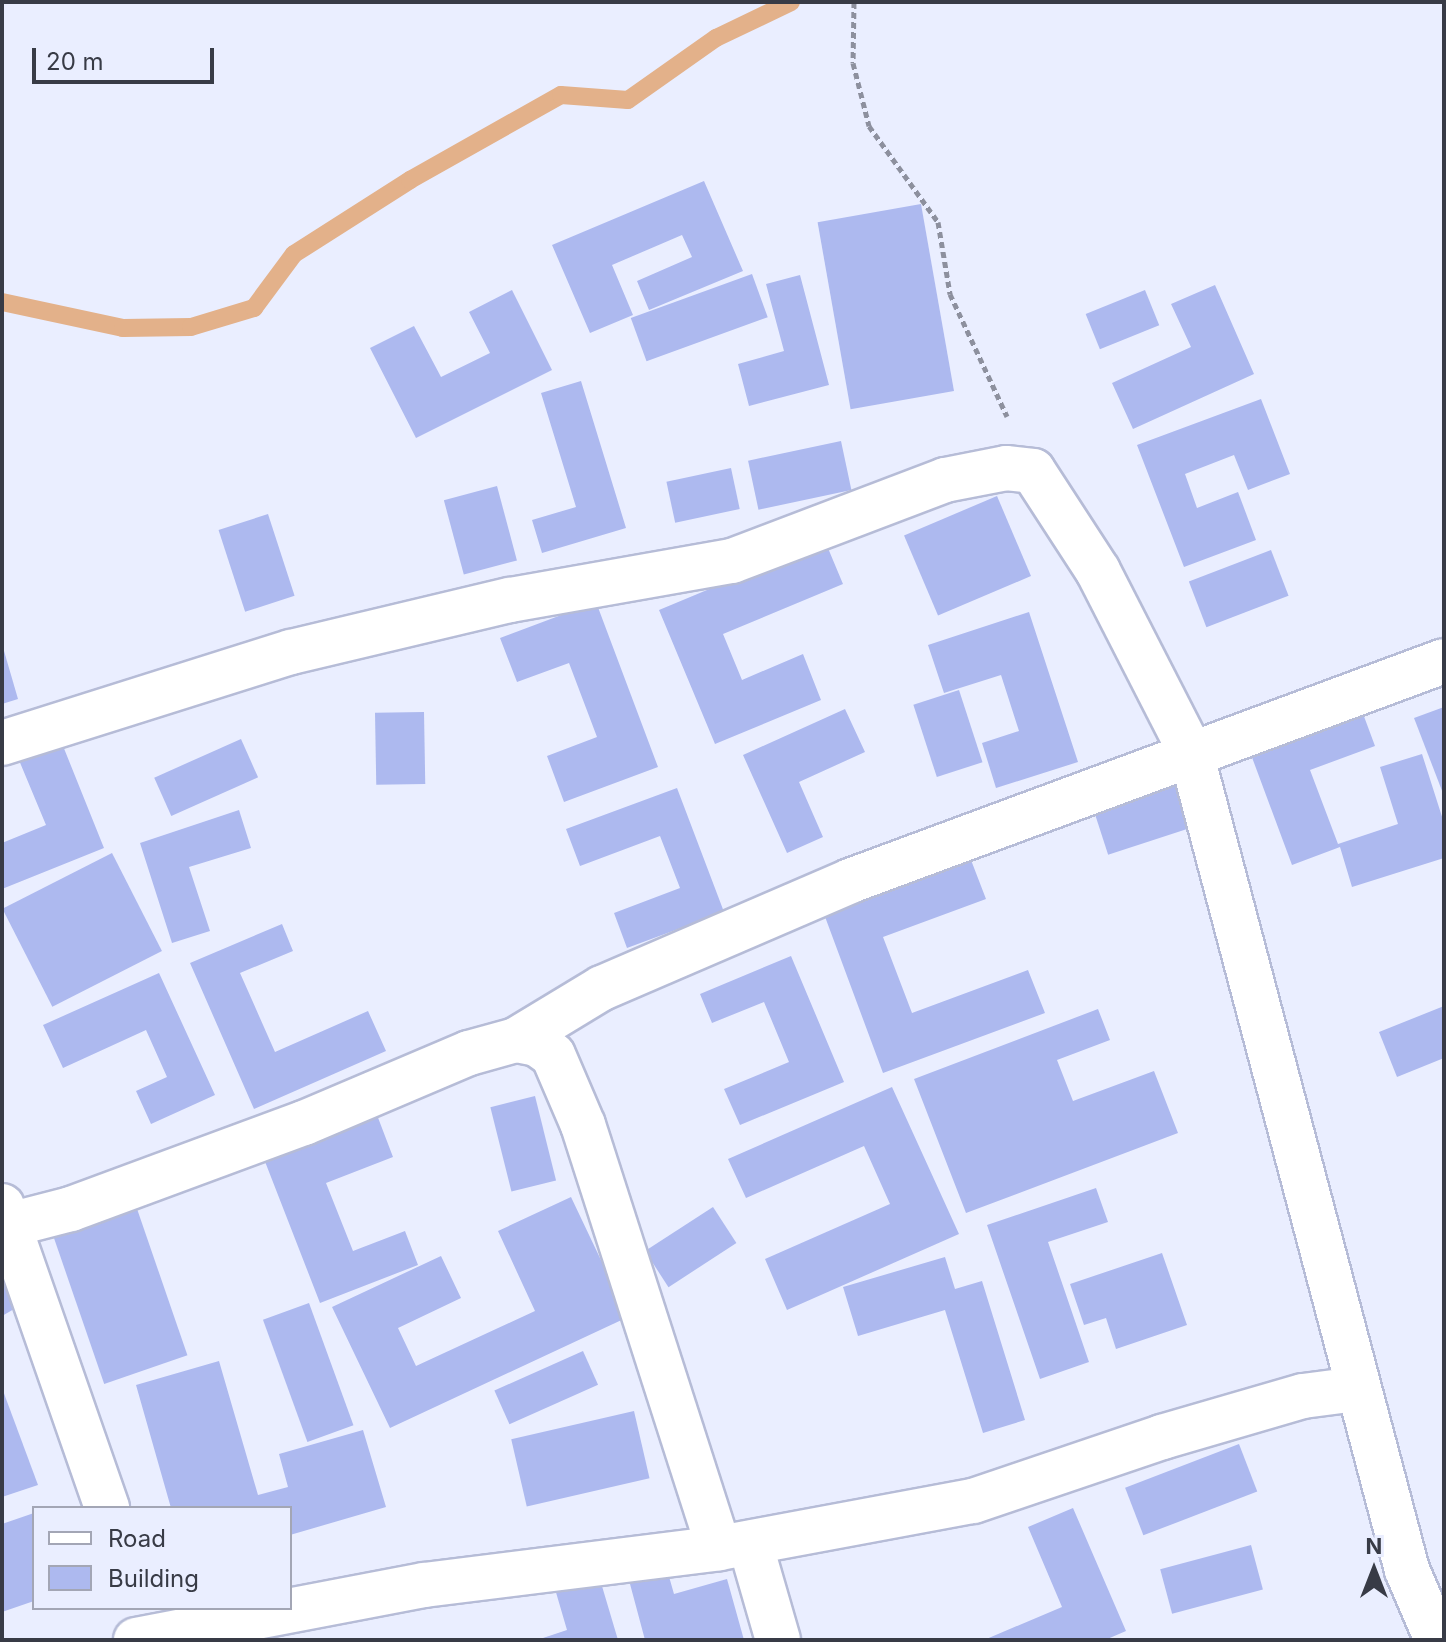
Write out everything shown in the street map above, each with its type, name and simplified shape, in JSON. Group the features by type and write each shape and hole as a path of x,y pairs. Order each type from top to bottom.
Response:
{"street":[{"path":"2,743 291,652 510,600 732,561 945,480 1006,468 1033,471 1098,571 1191,753 1407,1570 1437,1640"},
{"path":"106,1506 6,1215 71,1209 516,1040 602,988 836,887 1444,661"},
{"path":"516,1040 553,1055 583,1125 734,1546 778,1640"},
{"path":"292,1605 545,1565 734,1546 973,1501 1162,1437 1303,1396 1357,1389"},
{"path":"139,1629 260,1610"}],"path":[{"path":"854,2 853,63 869,126 938,222 950,294 1033,471"}],"building":[{"path":"704,181 743,271 649,310 637,281 692,257 682,235 612,265 633,315 590,333 552,245"},
{"path":"921,204 954,391 851,409 818,222"},
{"path":"752,274 768,317 647,361 631,318"},
{"path":"800,275 829,385 749,406 738,364 784,351 766,284"},
{"path":"1215,285 1254,374 1133,429 1112,383 1191,347 1171,304"},
{"path":"512,290 552,370 416,438 370,348 414,326 441,377 490,353 469,312"},
{"path":"1145,290 1159,325 1100,349 1086,314"},
{"path":"581,381 626,528 542,553 532,520 576,507 541,393"},
{"path":"1261,399 1290,474 1248,490 1234,455 1185,474 1197,508 1238,492 1256,540 1184,567 1137,445"},
{"path":"841,441 851,490 758,510 748,461"},
{"path":"731,468 740,509 675,523 666,482"},
{"path":"497,486 517,560 464,575 444,500"},
{"path":"997,496 1031,576 938,616 904,535"},
{"path":"268,514 295,596 245,612 219,530"},
{"path":"825,541 843,584 723,634 742,680 803,654 821,700 715,744 659,610"},
{"path":"1271,550 1289,596 1206,627 1189,582"},
{"path":"596,602 658,767 564,802 547,756 597,737 569,663 517,682 500,638"},
{"path":"1029,612 1078,762 996,788 982,743 1019,731 1001,675 944,693 928,645"},
{"path":"2,644 18,699 2,704"},
{"path":"959,690 982,762 937,777 913,705"},
{"path":"1444,707 1444,796 1414,718"},
{"path":"845,709 865,752 799,782 823,837 787,853 743,755"},
{"path":"1362,711 1375,746 1310,770 1338,844 1398,824 1380,767 1422,754 1444,823 1444,858 1352,887 1340,847 1292,865 1250,752"},
{"path":"424,712 425,784 376,785 375,713"},
{"path":"59,736 104,848 2,889 2,843 46,825 16,753"},
{"path":"241,739 258,777 171,816 154,778"},
{"path":"1177,785 1191,828 1108,855 1094,812"},
{"path":"677,788 724,912 627,948 614,913 680,888 660,836 580,866 566,829"},
{"path":"239,810 251,848 189,867 210,931 172,943 140,843"},
{"path":"112,853 162,951 52,1007 2,909"},
{"path":"971,860 986,899 883,937 912,1013 1028,970 1045,1013 883,1073 824,914"},
{"path":"282,924 293,951 240,973 275,1052 368,1011 386,1051 254,1109 190,963"},
{"path":"791,956 844,1082 740,1125 724,1089 789,1062 764,1002 712,1023 700,994"},
{"path":"159,973 215,1095 151,1124 136,1091 167,1077 146,1030 63,1068 43,1025"},
{"path":"1444,1006 1444,1058 1397,1077 1379,1032"},
{"path":"1098,1009 1110,1040 1057,1060 1073,1101 1154,1071 1178,1133 966,1213 914,1079"},
{"path":"892,1087 959,1234 787,1310 765,1259 890,1204 864,1146 746,1198 728,1159"},
{"path":"535,1096 556,1180 511,1192 490,1107"},
{"path":"377,1115 393,1157 326,1183 353,1251 405,1231 418,1265 320,1303 264,1159"},
{"path":"1096,1188 1108,1222 1048,1242 1089,1362 1040,1379 987,1225"},
{"path":"571,1197 628,1317 390,1428 332,1307 441,1256 461,1298 398,1328 416,1366 535,1311 498,1231"},
{"path":"135,1203 187,1355 104,1384 52,1232"},
{"path":"713,1207 736,1243 668,1287 645,1251"},
{"path":"1162,1253 1187,1325 1116,1349 1106,1318 1084,1325 1070,1284"},
{"path":"945,1257 955,1289 982,1281 1025,1420 983,1433 945,1310 858,1336 843,1287"},
{"path":"2,1272 21,1305 2,1316"},
{"path":"309,1303 353,1425 307,1442 263,1320"},
{"path":"583,1351 598,1385 509,1424 494,1390"},
{"path":"219,1361 258,1495 288,1487 279,1454 363,1430 386,1507 292,1534 292,1506 170,1506 136,1385"},
{"path":"2,1388 38,1485 2,1497"},
{"path":"634,1411 650,1478 527,1507 511,1439"},
{"path":"1239,1444 1257,1492 1143,1535 1125,1488"},
{"path":"1073,1508 1126,1631 1105,1640 984,1640 1062,1607 1028,1527"},
{"path":"32,1514 32,1602 2,1612 2,1524"},
{"path":"1251,1545 1263,1589 1172,1614 1160,1569"},
{"path":"664,1559 674,1594 727,1579 744,1640 645,1640 626,1569"},
{"path":"599,1576 618,1640 537,1640 567,1630 555,1589"}],"waterway":[{"path":"2,302 123,328 191,327 254,308 294,254 410,180 561,95 628,100 716,38 791,2"}]}
